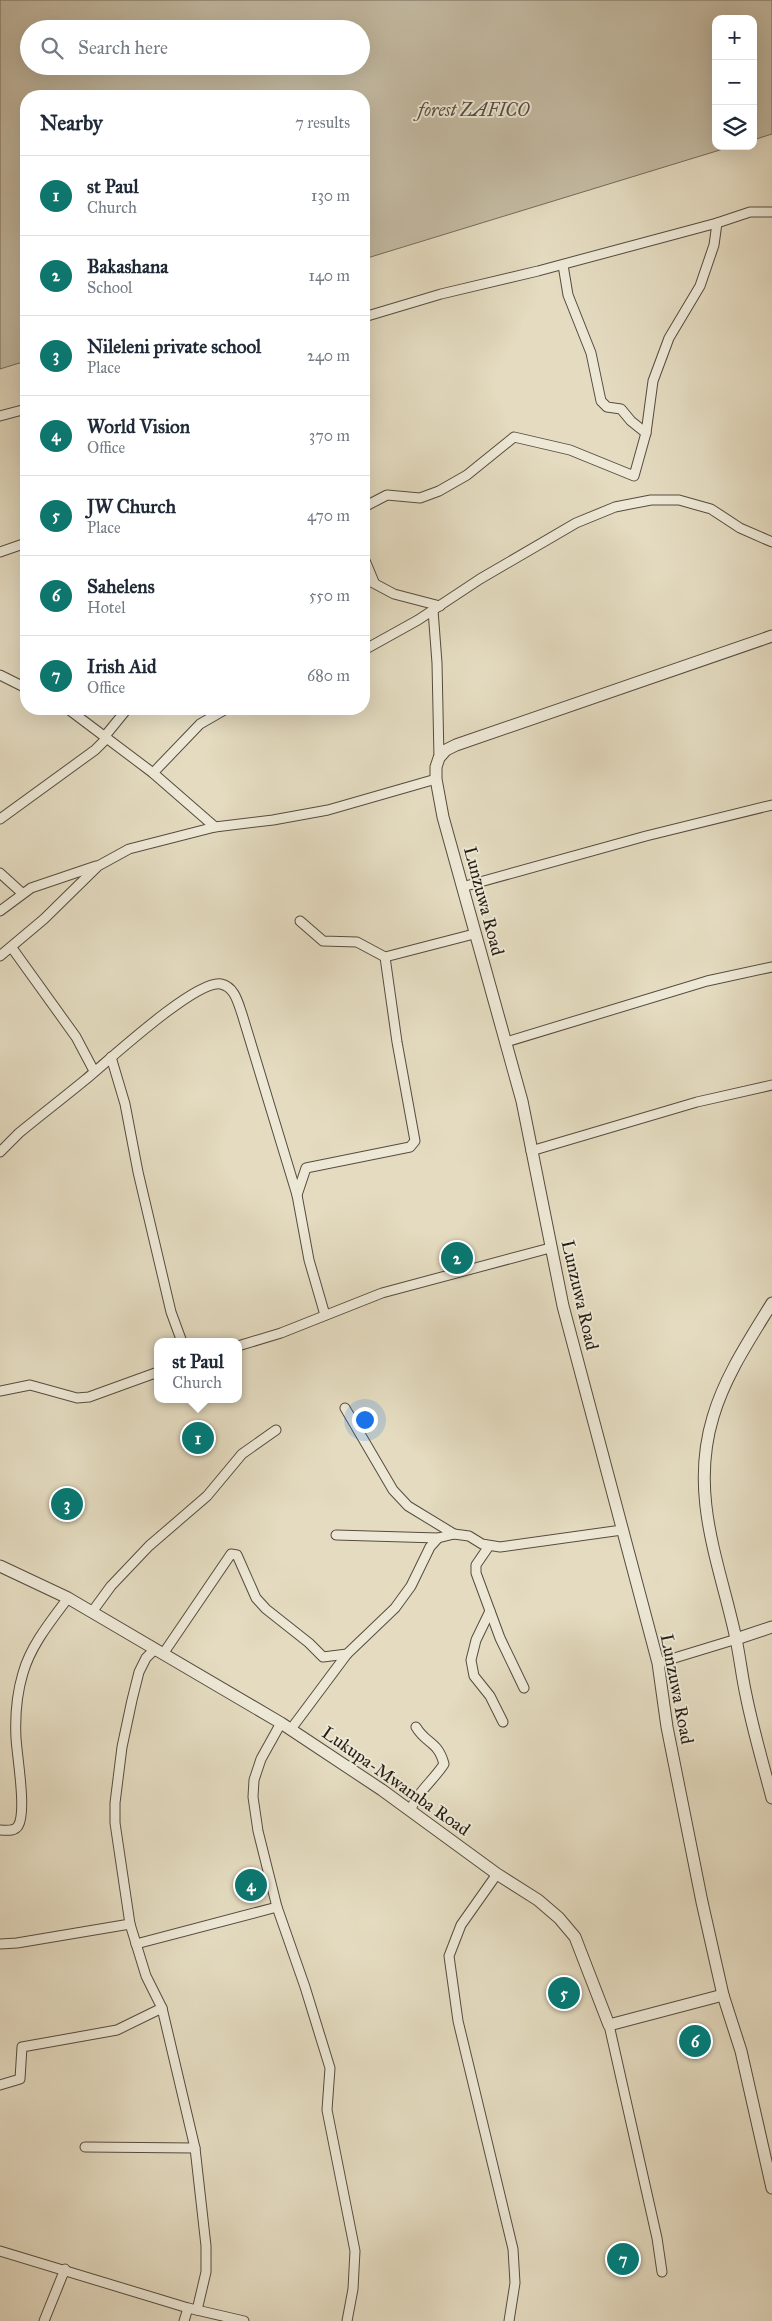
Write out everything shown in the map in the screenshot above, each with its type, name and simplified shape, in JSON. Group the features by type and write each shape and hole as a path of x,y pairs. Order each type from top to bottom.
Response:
{"street":[{"path":"370,315 481,284 563,265 718,223 750,212 772,212"},
{"path":"370,504 387,495 420,498 439,491 467,475 514,437 570,450 634,476 646,433 652,381 669,338 700,286 714,245 718,223"},
{"path":"563,265 568,295 591,353 601,401 606,406 621,409 631,421 646,433"},
{"path":"0,416 20,411"},
{"path":"370,646 576,523 629,503 679,500 695,504 711,509 740,528 772,542"},
{"path":"0,552 20,545"},
{"path":"370,572 374,582"},
{"path":"370,580 394,594 436,608"},
{"path":"436,608 439,758"},
{"path":"439,758 446,750 456,745 772,636"},
{"path":"0,675 20,685"},
{"path":"76,715 153,773 214,827"},
{"path":"0,819 95,750 122,715"},
{"path":"153,773 200,724 216,715"},
{"name":"Lunzuwa Road","path":"439,758 436,778 474,934 522,1101 563,1306 658,1662 681,1801 723,1995 740,2051 772,2188"},
{"path":"0,911 22,893 71,873 98,866 129,849 214,827 273,820 328,810 436,778"},
{"path":"462,887 646,836 772,805"},
{"path":"0,956 12,948 98,866"},
{"path":"0,873 22,893"},
{"path":"300,922 324,941 357,942 385,957 474,934"},
{"path":"12,948 76,1037 94,1071"},
{"path":"297,1195 306,1168 410,1147 415,1141 397,1042 385,957"},
{"path":"506,1042 707,981 772,967"},
{"path":"0,1152 111,1057 202,989 216,984 223,985 232,990 242,1014 297,1195 309,1260 325,1315"},
{"path":"111,1057 125,1104 138,1172 171,1312 181,1338"},
{"path":"531,1151 697,1102 772,1085"},
{"path":"242,1345 281,1333 382,1293 550,1248"},
{"path":"772,1303 722,1392 713,1416 704,1459 705,1506 710,1540 736,1639 746,1695 772,1798"},
{"path":"0,1391 30,1385 77,1398 89,1397 154,1373"},
{"path":"345,1408 393,1490 408,1506 454,1534"},
{"path":"92,1612 111,1586 148,1546 207,1496 242,1454 276,1430"},
{"path":"336,1536 438,1538 454,1534 469,1536 490,1546 500,1547 622,1530"},
{"path":"347,2321 354,2289 355,2251 327,2110 330,2068 305,1986 277,1907 258,1831 253,1797 254,1780 261,1759 286,1726 347,1654 395,1608 411,1586 430,1547 438,1538"},
{"path":"490,1546 476,1565 476,1573 490,1611 524,1688"},
{"path":"184,2321 193,2309 206,2272 206,2246 195,2148 162,2008 146,1976 130,1924 124,1895 115,1803 122,1746 132,1700 139,1672 146,1658 159,1651 232,1553 237,1554 256,1598 266,1609 310,1643 321,1656 347,1654"},
{"name":"Lukupa-Mwamba Road","path":"0,1566 68,1598 286,1726 382,1790 498,1874 538,1900 559,1918 575,1937 609,2025"},
{"path":"0,1830 13,1830 18,1826 20,1819 16,1714 22,1674 39,1639 68,1598"},
{"path":"490,1611 476,1640 471,1660 474,1676 490,1696 503,1722"},
{"path":"658,1662 772,1629"},
{"path":"410,1811 418,1794 434,1780 444,1764 442,1754 416,1727"},
{"path":"498,1874 461,1925 449,1956 458,2021 513,2249 515,2282 509,2321"},
{"path":"136,1944 277,1907"},
{"path":"0,1944 17,1943 130,1924"},
{"path":"662,2272 657,2238 609,2025 723,1995"},
{"path":"0,2085 20,2080 22,2047 117,2030 162,2008"},
{"path":"85,2148 195,2148"},
{"path":"0,2251 193,2309 244,2321"},
{"path":"44,2321 65,2269"}],"green space":[{"name":"forest ZAFICO","path":"0,0 772,0 772,134 757,139 757,15 712,15 712,150 720,150 370,257 370,90 20,90 20,363 0,369"}],"place":[{"name":"Bakashana","path":"457,1258"},
{"name":"st Paul","path":"198,1438"},
{"name":"Nileleni private school","path":"67,1504"},
{"name":"World Vision","path":"251,1885"},
{"name":"JW Church","path":"564,1993"},
{"name":"Sahelens","path":"695,2041"},
{"name":"Irish Aid","path":"623,2259"}]}
